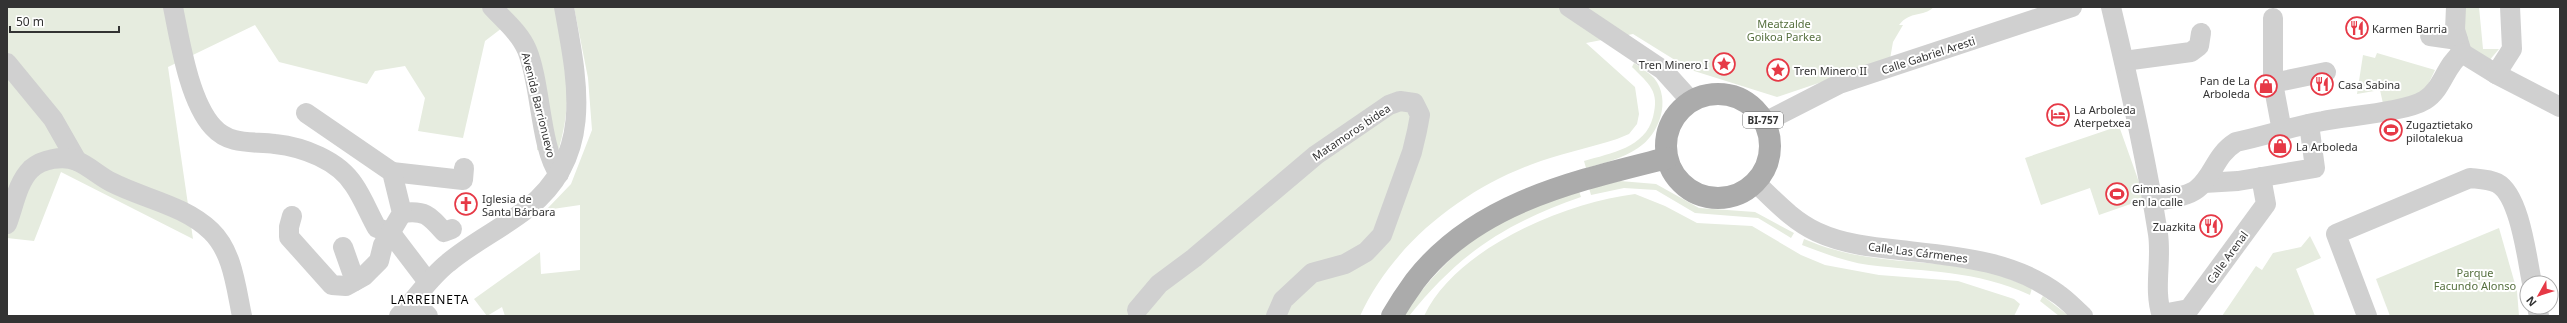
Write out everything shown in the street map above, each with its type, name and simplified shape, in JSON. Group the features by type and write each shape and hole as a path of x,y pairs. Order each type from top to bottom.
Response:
{"main road":[{"name":"BI-757","path":"1706,95 1729,96 1740,99 1754,108 1765,122 1770,137 1770,154 1766,169 1756,183 1744,193 1728,198 1712,199 1697,194 1684,186 1673,173 1667,158 1666,142 1670,126 1678,112 1691,101 1706,95"},
{"path":"1392,316 1415,280 1438,256 1477,225 1503,209 1532,196 1581,180 1667,158"}],"street":[{"path":"173,7 184,61 202,112 213,127 225,137 245,143 275,144 303,149 342,172 354,184"},
{"path":"399,316 428,282 450,261 532,205 559,174 573,141 577,107 575,72 564,7"},
{"path":"1569,7 1663,70 1691,101"},
{"name":"Calle Gabriel Aresti","path":"1765,122 1839,84 2072,7"},
{"path":"2111,7 2124,61 2153,202 2159,241 2158,276 2162,315"},
{"path":"2153,202 2196,190 2204,183 2225,149 2236,142 2309,124 2393,110 2424,101 2433,94 2455,58 2460,46 2456,7"},
{"path":"2496,74 2512,49 2510,7"},
{"name":"Avenida Barrionuevo","path":"497,13 513,29 527,49 551,156 559,174"},
{"path":"2273,18 2273,82 2282,131"},
{"path":"2124,61 2191,52 2199,46 2201,33"},
{"path":"2430,36 2460,46 2496,74 2560,107"},
{"path":"7,63 52,119 77,161"},
{"path":"2273,82 2326,72"},
{"name":"Matamoros bidea","path":"1137,310 1159,284 1194,258 1316,155 1389,105 1400,100 1414,103 1420,115 1415,138 1382,235 1366,252 1345,264 1312,273 1283,300 1276,316"},
{"path":"306,114 341,136 392,172 462,180 464,168"},
{"path":"2204,183 2238,181 2315,168 2309,124"},
{"path":"341,136 337,146 354,184 377,228 390,232 428,282"},
{"path":"7,224 21,182 32,168 45,161 61,158 77,161 110,182 189,214 212,232 228,258 242,316"},
{"path":"292,216 289,227 289,237 296,253 332,285 346,286 355,281 379,261 382,245 402,213 392,172"},
{"name":"Calle Arenal","path":"2162,315 2189,309 2266,204 2261,177"},
{"path":"2367,316 2336,234 2457,182 2470,178 2485,179 2498,184 2506,190 2512,199 2530,275"},
{"name":"Calle Las Cármenes","path":"1756,183 1787,213 1817,232 1839,241 1868,247 1969,258 1992,263 2043,284 2059,294 2083,316"},
{"path":"402,213 416,211 427,214 444,232 452,229"},
{"path":"343,247 355,281"},
{"path":"413,301 428,316"}],"green space":[{"path":"7,7 556,7 566,63 566,117 557,154 537,150 537,119 517,46 502,28 485,41 463,138 418,131 425,98 405,66 375,71 367,84 279,62 255,25 168,67 193,239 61,172 34,241 7,238"},
{"name":"Meatzalde Goikoa Parkea","path":"574,7 1934,7 1930,10 1903,20 1899,25 1903,25 1893,42 1890,59 1777,97 1691,70 1633,34 1586,43 1635,87 1639,114 1637,124 1629,134 1530,165 1504,176 1453,206 1430,224 1390,267 1360,316 505,316 502,307 487,316 474,299 540,252 541,274 580,270 580,205 546,210 571,184 592,130 588,78"},
{"path":"2462,7 2479,7 2483,49 2499,49 2488,62 2465,46"},
{"path":"2377,53 2435,70 2424,93 2384,108 2380,90 2357,94 2363,55 2375,58"},
{"path":"1634,63 1652,76 1659,87 1662,96 1662,106 1661,116 1657,126 1652,135 1632,152 1613,160 1586,168 1584,161 1626,148 1643,136 1649,127 1655,108 1654,94 1648,83 1632,67"},
{"path":"2119,126 2145,199 2099,215 2090,188 2041,205 2025,158"},
{"path":"1620,181 1656,184 1699,208 1755,212 1794,233 1791,238 1758,218 1695,213 1656,190 1624,188 1591,195 1589,188"},
{"path":"1579,191 1581,197 1529,218 1485,243 1447,275 1409,316 1402,316 1438,272 1480,234 1521,211"},
{"path":"1635,194 1665,206 1697,223 1752,226 1801,255 1825,265 1879,275 1958,281 2014,299 2020,304 2014,316 1424,316 1439,292 1460,270 1486,250 1515,233 1545,219 1577,207 1607,199"},
{"name":"Parque Facundo Alonso","path":"2499,228 2517,291 2519,316 2390,316 2376,279"},
{"path":"2310,236 2321,258 2296,269 2315,316 2222,316 2256,266 2262,270 2273,253 2301,247"},
{"path":"1804,239 1826,247 1869,257 1982,270 2032,288 2030,295 2010,287 1970,276 1860,264 1802,245"},
{"path":"2043,296 2069,316 2059,316 2040,301"}],"place":[{"name":"Karmen Barria","path":"2357,28"},
{"name":"Tren Minero I","path":"1724,64"},
{"name":"Tren Minero II","path":"1778,70"},
{"name":"Casa Sabina","path":"2322,84"},
{"name":"Pan de La Arboleda","path":"2266,86"},
{"name":"La Arboleda Aterpetxea","path":"2058,115"},
{"name":"Zugaztietako pilotalekua","path":"2391,130"},
{"name":"La Arboleda","path":"2280,146"},
{"name":"Gimnasio en la calle","path":"2117,194"},
{"name":"Iglesia de Santa Bárbara","path":"466,204"},
{"name":"Zuazkita","path":"2211,226"}],"district":[{"name":"LARREINETA","path":"430,299"}]}
